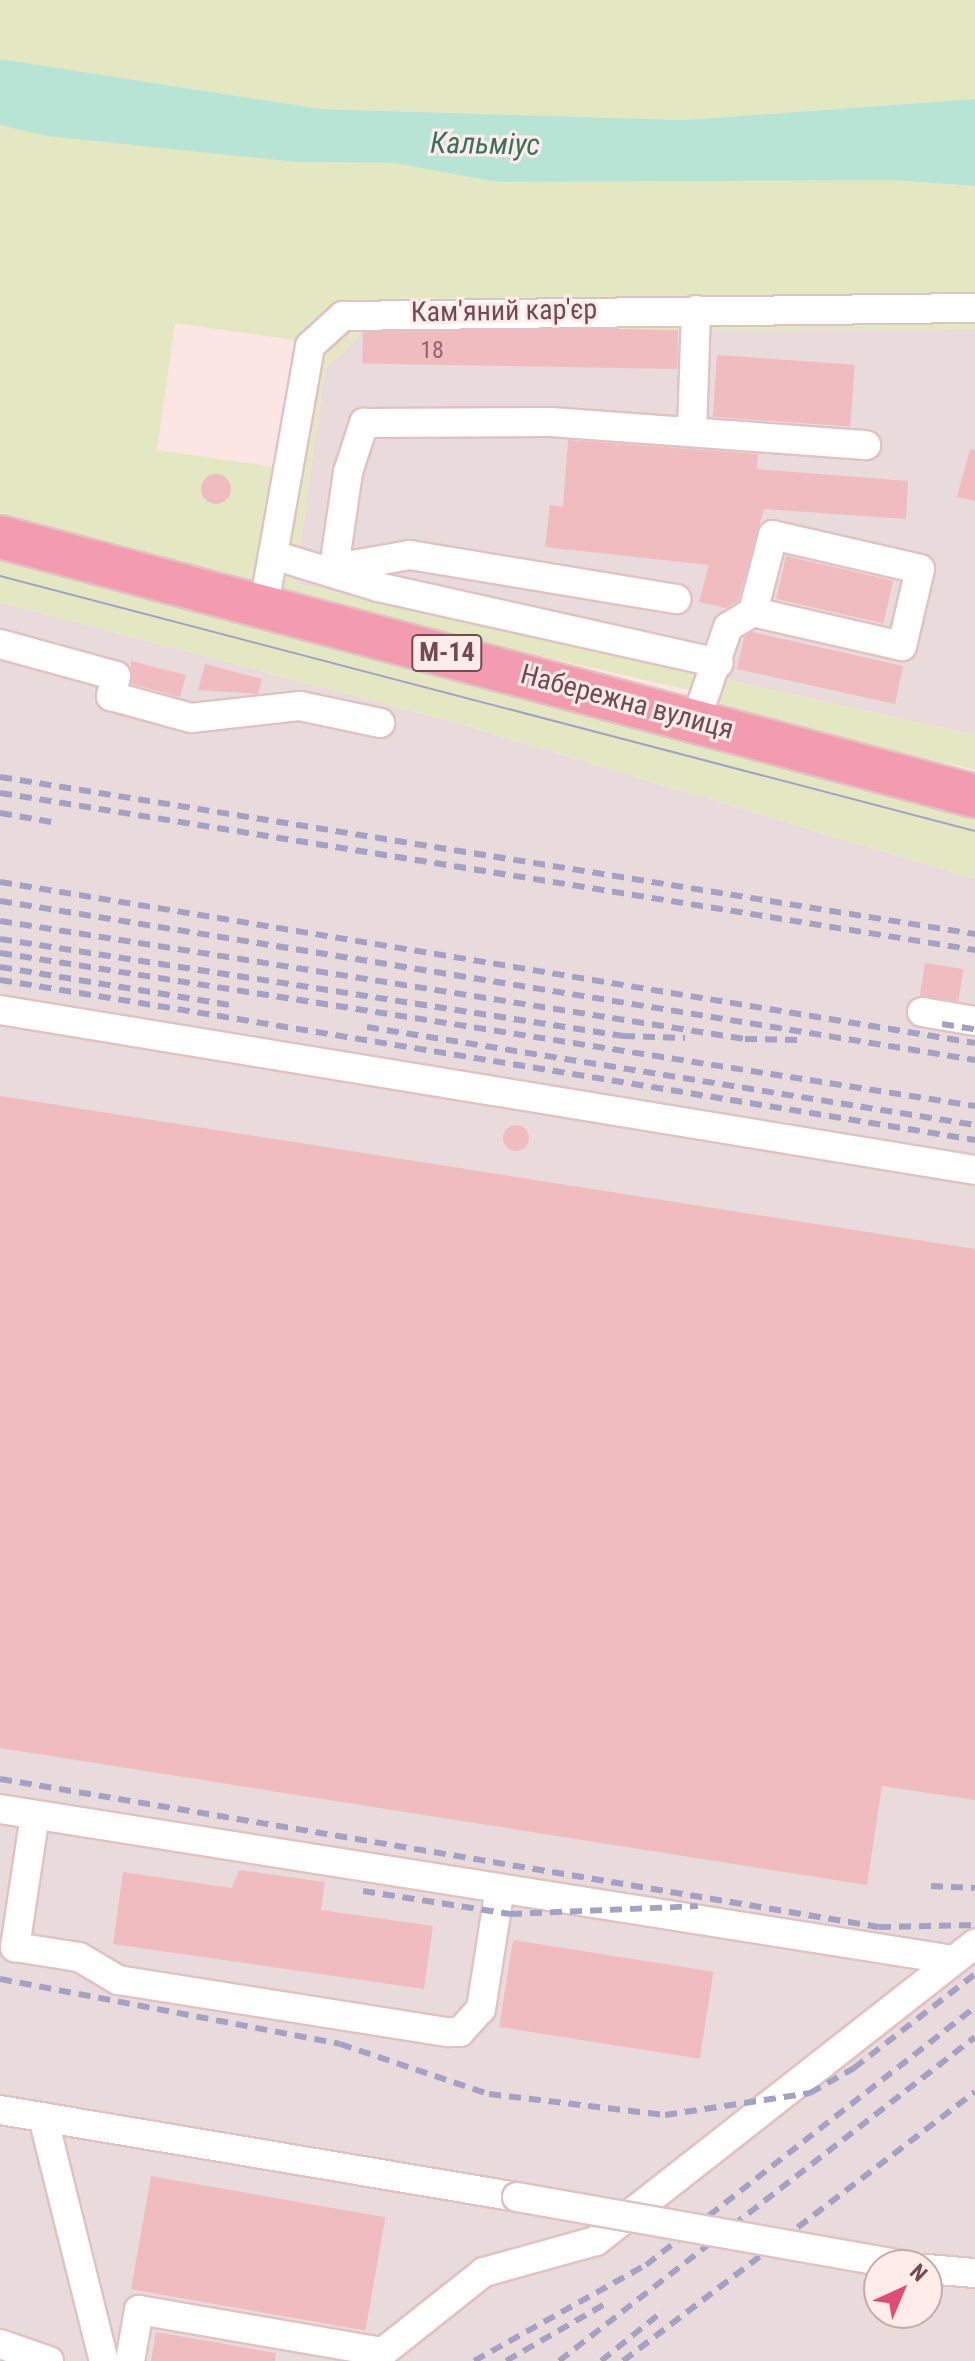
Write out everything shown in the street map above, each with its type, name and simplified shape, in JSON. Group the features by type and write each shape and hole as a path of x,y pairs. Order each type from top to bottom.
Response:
{"highway":[{"name":"Набережна вулиця","path":"0,537 975,796"}],"street":[{"name":"Кам'яний кар'єр","path":"264,605 305,362 329,323 358,313 975,308"},
{"path":"692,432 696,310"},
{"path":"334,568 348,472 364,423 551,422 866,445"},
{"path":"696,720 719,663 728,627 753,612 902,646 920,569 773,535 753,612"},
{"path":"273,555 334,568 378,587 719,663"},
{"path":"334,568 410,555 676,599"},
{"path":"0,644 116,676 111,696 191,718 300,706 380,723"},
{"path":"0,1010 975,1170"},
{"path":"922,1012 975,1021"},
{"path":"0,1809 500,1888 964,1952"},
{"path":"35,1815 15,1947 79,1957 118,1980 448,2032 460,2032 481,2009 500,1888"},
{"path":"130,2361 139,2310 383,2352 484,2272 596,2241 964,1952"},
{"path":"0,2110 863,2258"},
{"path":"43,2117 104,2361"},
{"path":"943,2271 972,2275"},
{"path":"0,2344 49,2361"}],"shaded area":[{"path":"0,0 975,0 975,99 686,120 321,109 0,59"},
{"path":"0,126 295,162 394,163 497,182 891,180 975,186 975,329 363,332 325,369 295,583 975,735 975,770 741,714 702,693 266,593 0,521","holes":["175,323 294,340 276,467 157,450"]},
{"path":"975,329 975,735 295,583 325,369 363,332"},
{"path":"0,556 975,809 975,879 450,721 0,602"},
{"path":"0,602 450,721 975,879 975,2361 0,2361"}],"water":[{"name":"Кальміус","path":"0,59 321,109 686,120 975,99 975,186 891,180 497,182 394,163 296,162 47,136 0,125"}],"building":[{"path":"363,325 678,330 677,369 362,363"},
{"path":"717,355 855,365 850,426 713,417"},
{"path":"568,440 758,454 757,469 908,481 906,519 764,509 738,601 726,608 699,602 709,565 545,547 550,505 563,507"},
{"path":"970,449 975,450 975,501 957,497"},
{"path":"216,474 227,478 231,489 227,500 216,504 205,500 201,489 205,478"},
{"path":"786,556 893,581 883,624 776,599"},
{"path":"752,632 903,666 895,704 737,669 744,637"},
{"path":"131,661 186,675 180,697 132,684"},
{"path":"205,664 262,679 258,694 198,690"},
{"path":"925,963 964,969 958,1002 920,996"},
{"path":"0,1096 975,1249 975,1800 882,1786 867,1885 0,1748"},
{"path":"516,1125 525,1129 529,1138 525,1147 516,1151 507,1147 503,1138 507,1129"},
{"path":"239,1870 325,1882 321,1910 433,1926 424,1989 113,1944 123,1872 232,1888"},
{"path":"513,1940 714,1972 700,2059 499,2027"},
{"path":"151,2176 385,2217 365,2331 131,2289"},
{"path":"156,2332 276,2353 275,2361 151,2361"}],"tram line":[{"path":"0,576 975,831"}],"railway":[{"path":"0,777 975,934"},
{"path":"0,793 975,950"},
{"path":"0,813 57,823"},
{"path":"0,882 975,1043"},
{"path":"0,901 975,1060"},
{"path":"0,921 745,1039 797,1040"},
{"path":"0,939 623,1036 685,1038"},
{"path":"0,953 975,1106"},
{"path":"0,967 236,1006"},
{"path":"0,980 975,1140"},
{"path":"942,1024 975,1029"},
{"path":"367,1027 975,1125"},
{"path":"0,1779 879,1927 975,1925"},
{"path":"931,1886 975,1888"},
{"path":"363,1891 510,1914 698,1906"},
{"path":"0,1979 340,2044 489,2094 665,2115 810,2093 854,2068 975,1974"},
{"path":"474,2361 646,2265 975,2007"},
{"path":"559,2361 975,2037"},
{"path":"623,2361 975,2092"},
{"path":"506,2361 605,2304"},
{"path":"601,2361 663,2311"}]}
